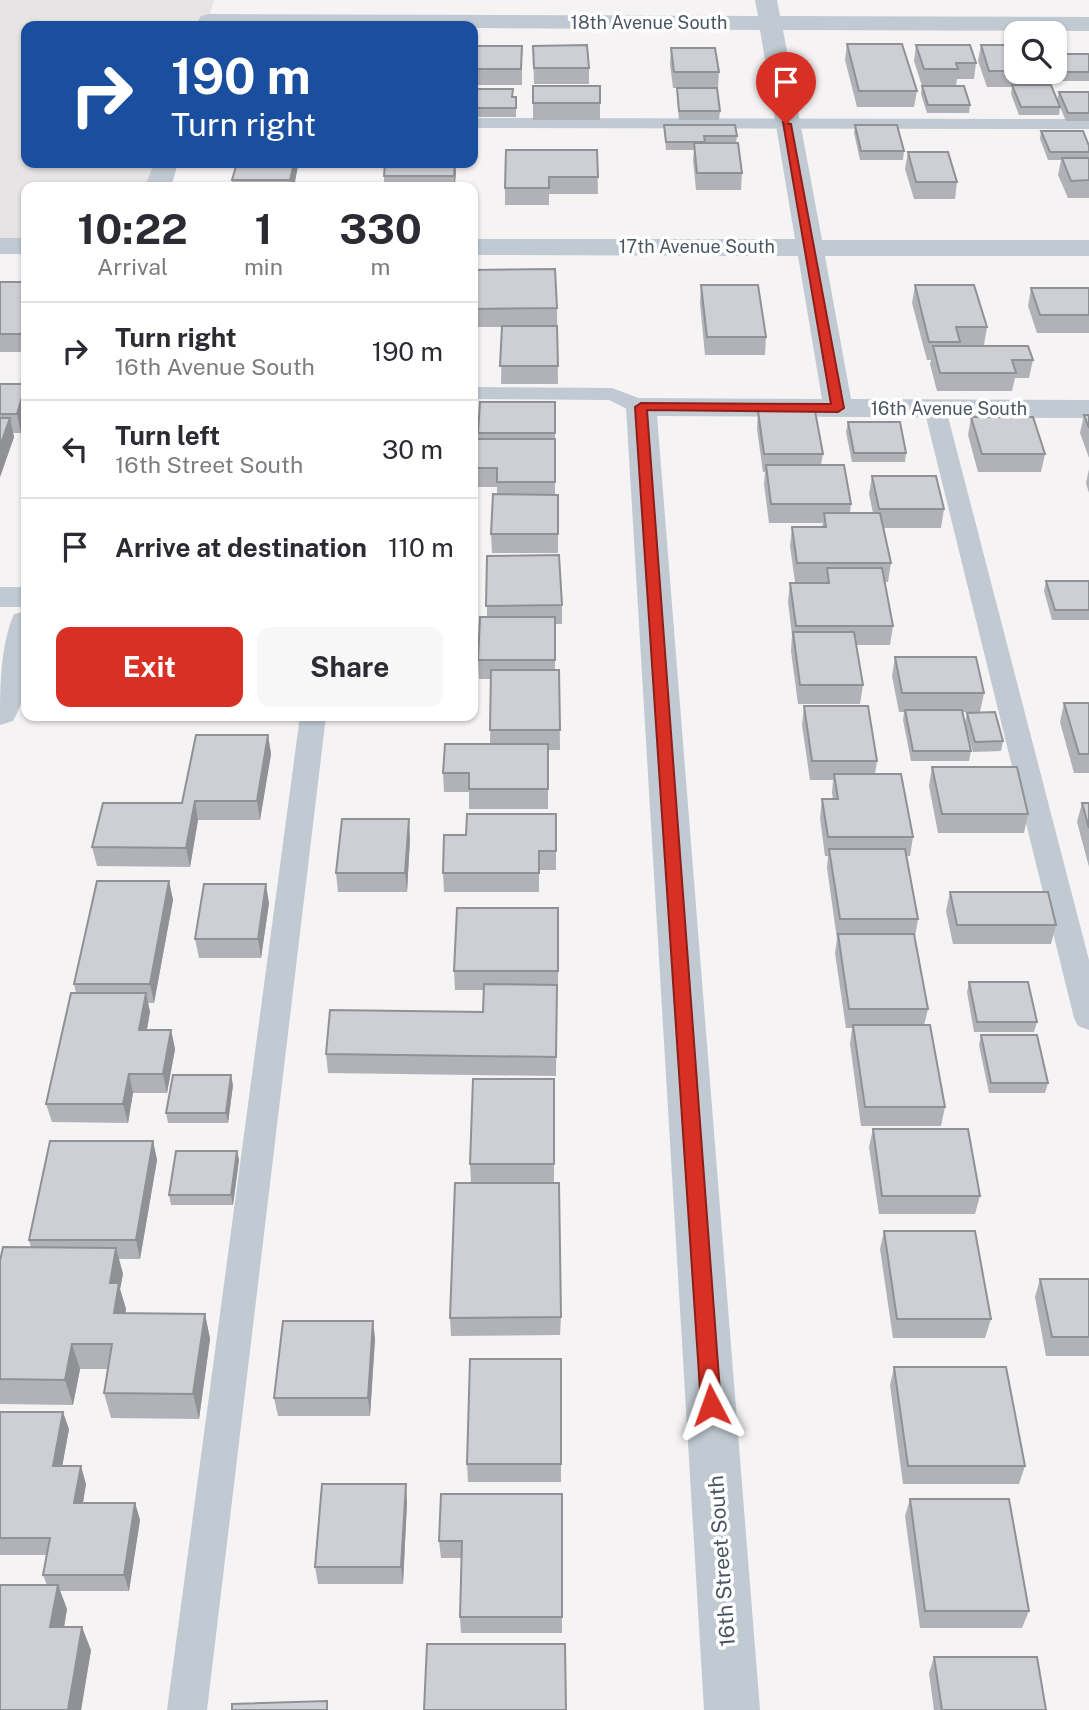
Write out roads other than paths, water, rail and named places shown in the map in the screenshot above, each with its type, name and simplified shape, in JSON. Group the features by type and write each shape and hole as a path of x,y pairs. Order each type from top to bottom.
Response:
{"street":[{"name":"18th Avenue South","path":"210,16 768,12 1089,24"},
{"path":"768,12 838,408"},
{"path":"0,246 21,246"},
{"name":"17th Avenue South","path":"478,247 1089,248"},
{"name":"16th Avenue South","path":"641,407 1089,410"},
{"name":"16th Street South","path":"641,407 732,1710"},
{"path":"0,597 21,597"},
{"path":"0,713 21,640"}],"lane":[{"path":"478,123 1089,124"},
{"path":"478,393 612,394 641,407"},
{"path":"935,409 1089,1018"},
{"path":"187,1710 312,721"}]}
